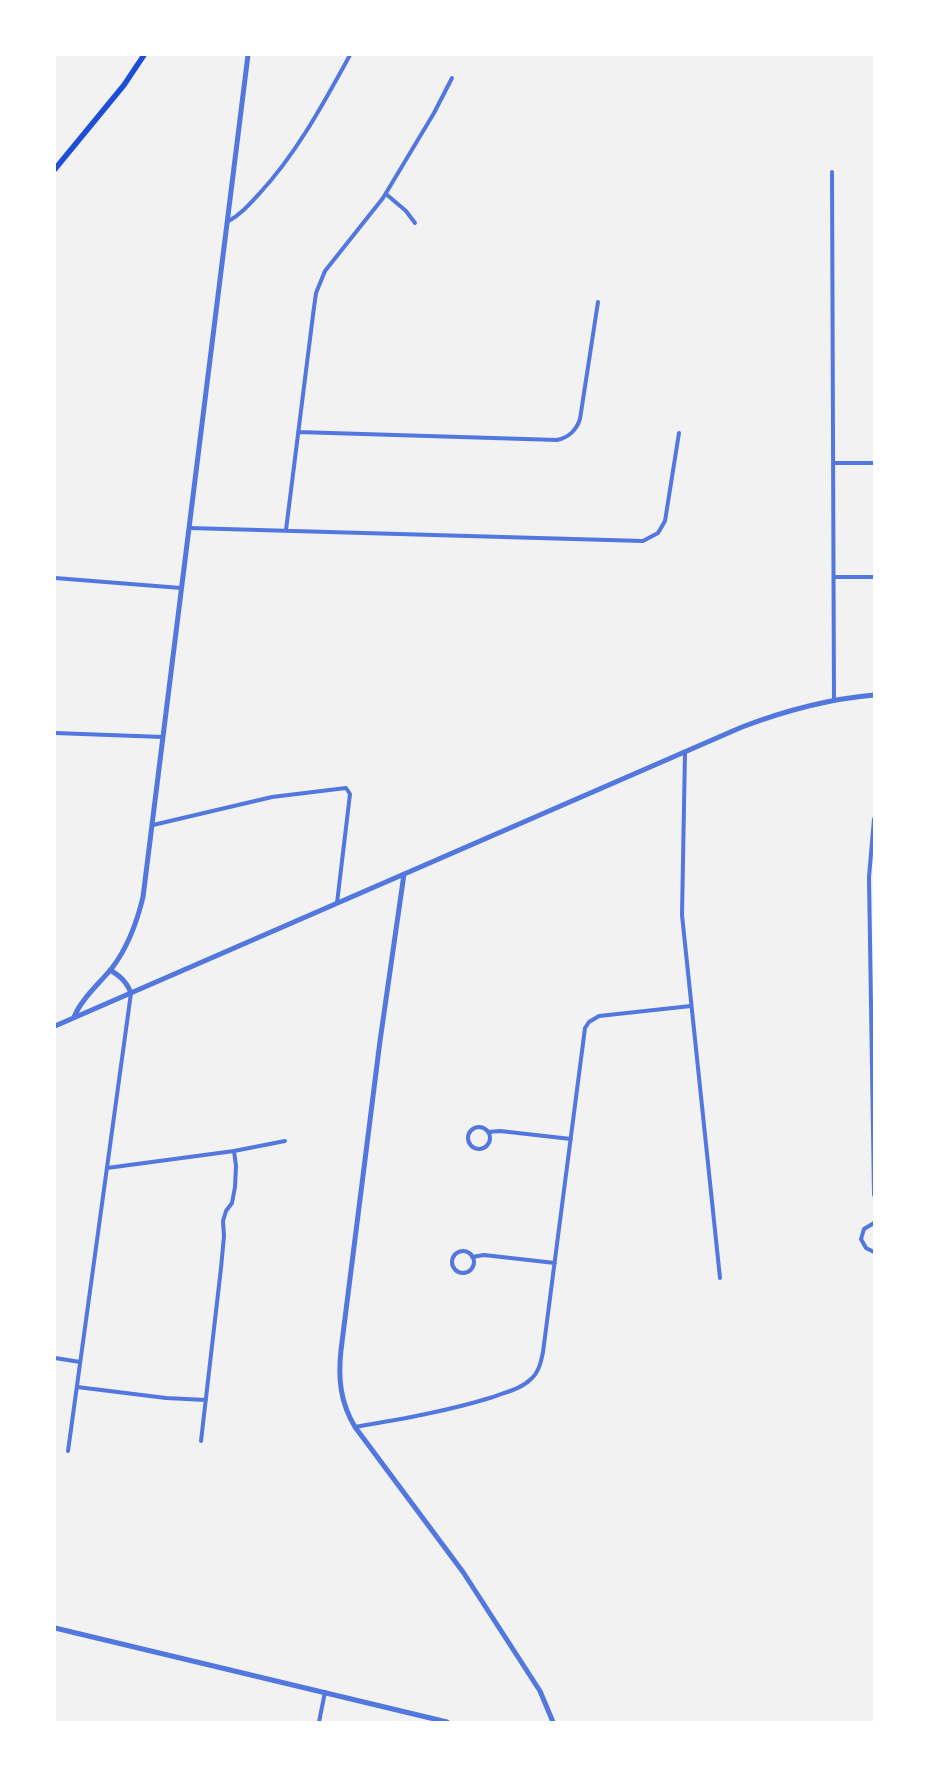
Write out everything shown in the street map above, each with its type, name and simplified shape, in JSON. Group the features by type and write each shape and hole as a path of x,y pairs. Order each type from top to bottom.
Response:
{"main road":[{"path":"55,170 118,92 144,55"}],"street":[{"path":"74,1017 79,1005 110,970 129,939 139,915 147,874 188,528 248,55"},
{"path":"227,222 240,214 292,153 324,103 350,55"},
{"path":"286,530 318,285 330,262 352,239 386,194 434,113 452,78"},
{"path":"832,172 834,701"},
{"path":"386,194 406,211 415,224"},
{"path":"298,432 557,440 563,438 574,431 580,419 598,302"},
{"path":"188,528 647,540 658,533 665,521 680,433"},
{"path":"834,463 874,463"},
{"path":"834,577 874,577"},
{"path":"55,578 181,588"},
{"path":"55,1026 742,727 801,708 874,695"},
{"path":"55,733 163,737"},
{"path":"685,752 682,915 720,1278"},
{"path":"153,825 272,796 346,788 350,794 337,903"},
{"path":"874,820 869,877 874,1195"},
{"path":"404,874 339,1366 342,1399 355,1427 468,1579 540,1691 550,1721"},
{"path":"68,1451 131,993 128,985 121,977 110,970"},
{"path":"355,1427 419,1416 479,1401 521,1387 532,1379 540,1366 543,1352 584,1031 589,1022 595,1017 691,1006"},
{"path":"488,1132 488,1143 483,1148 475,1148 470,1143 468,1136 472,1130 478,1127 488,1132 500,1131 571,1139"},
{"path":"107,1168 234,1151 285,1141"},
{"path":"201,1441 221,1268 224,1236 223,1218 232,1202 235,1187 236,1166 234,1151"},
{"path":"874,1223 869,1224 864,1229 861,1239 866,1248 874,1252"},
{"path":"460,1252 467,1252 472,1257 473,1265 469,1271 458,1272 453,1267 452,1259 460,1252"},
{"path":"472,1257 484,1255 555,1263"},
{"path":"55,1358 80,1362"},
{"path":"77,1387 166,1398 206,1400"},
{"path":"55,1628 447,1722"},
{"path":"319,1722 325,1692"}]}
